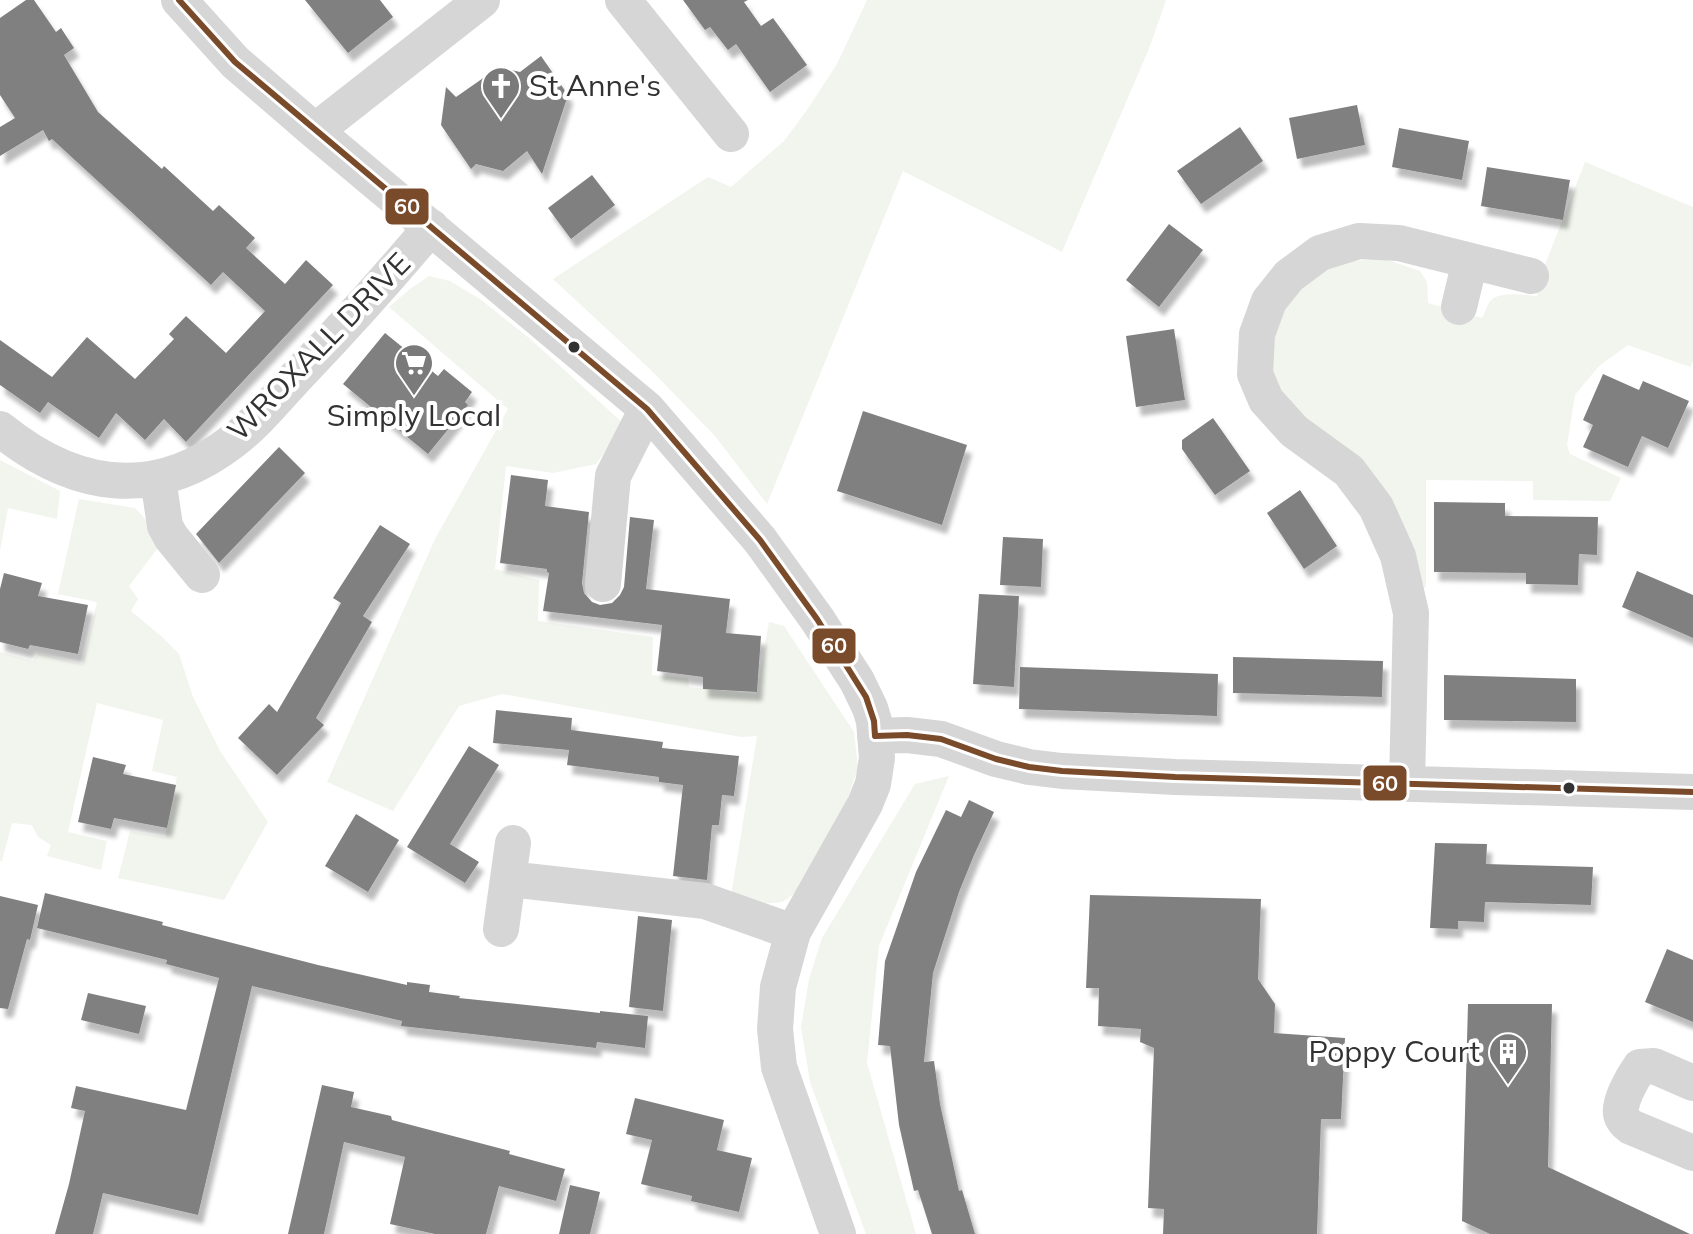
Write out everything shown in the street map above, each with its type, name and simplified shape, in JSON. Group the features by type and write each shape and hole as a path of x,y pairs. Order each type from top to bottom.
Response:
{"street":[{"path":"179,0 235,62 647,409 760,540 857,681 870,708 875,736 877,758 873,784 793,932 778,987 775,1029 779,1067 835,1233"},
{"path":"315,131 482,0"},
{"path":"623,0 731,134"},
{"name":"WROXALL DRIVE","path":"0,429 37,455 77,474 98,479 158,478 205,459 243,432 360,310 431,227"},
{"path":"1407,783 1411,613 1398,556 1376,507 1349,471 1294,431 1266,400 1255,374 1257,334 1269,301 1289,276 1320,253 1359,241 1399,243 1531,276"},
{"path":"1459,307 1470,261"},
{"path":"603,584 613,476 647,409"},
{"path":"158,478 165,526 202,575"},
{"path":"875,736 941,739 1007,762 1062,771 1693,792"},
{"path":"501,929 513,843"},
{"path":"508,879 705,901 793,932"},
{"path":"1693,1083 1654,1066 1640,1067 1634,1075 1620,1115 1631,1127 1693,1153"}],"shaded area":[{"path":"867,0 1166,0 1150,46 1062,252 903,171 767,504 715,436 651,370 553,279 708,177 731,187 784,141 837,64"},
{"path":"1585,162 1693,207 1693,361 1690,367 1628,345 1599,366 1575,395 1567,445 1570,454 1621,478 1610,501 1533,500 1533,481 1426,480 1426,587 1419,591 1268,383 1272,314 1331,264 1382,258 1420,271 1427,282 1428,303 1482,318 1495,297 1513,294 1537,296 1543,270"},
{"path":"429,276 450,281 480,299 529,338 625,425 596,464 553,473 506,466 495,569 539,580 538,621 653,637 652,675 688,678 689,687 756,694 769,622 784,626 854,732 858,768 841,817 801,889 782,902 758,904 731,896 757,736 741,737 502,694 459,706 393,811 327,782 435,539 508,409 389,307"},
{"path":"0,460 60,491 57,519 8,508 0,551"},
{"path":"79,499 135,508 155,530 157,549 129,586 138,599 131,611 179,654 193,697 220,751 268,822 224,900 118,878 130,831 165,837 177,777 152,771 163,720 97,703 68,832 107,841 101,870 47,856 51,845 38,837 32,825 12,823 0,861 0,652 33,661 38,653 82,664 97,602 58,594"},
{"path":"949,776 879,946 867,1063 916,1234 866,1234 810,1082 801,1027 809,979 822,938 915,784"}],"building":[{"path":"26,0 34,0 56,32 61,28 74,48 64,55 98,112 213,211 219,205 255,238 246,248 285,284 306,260 333,285 186,442 164,419 145,440 116,413 99,438 48,402 40,413 0,385 0,340 52,377 87,337 135,379 174,339 169,334 186,316 226,353 265,311 223,272 211,285 52,139 49,141 43,130 0,156 0,127 15,118 0,95 0,18"},
{"path":"305,0 380,0 393,17 348,53"},
{"path":"683,0 748,0 744,2 761,26 773,18 807,65 770,92 736,44 728,50 710,27 705,30"},
{"name":"St Anne's","path":"541,56 568,95 542,174 527,151 503,171 476,164 471,169 441,125 446,87 456,97 499,67 520,72"},
{"path":"1357,105 1365,145 1297,159 1289,118"},
{"path":"1240,127 1263,161 1201,204 1177,171"},
{"path":"1399,128 1469,141 1462,180 1392,167"},
{"path":"1487,167 1570,180 1563,220 1481,206"},
{"path":"592,175 615,205 571,239 548,208"},
{"path":"1169,224 1203,250 1159,307 1126,280"},
{"path":"1174,329 1185,400 1136,407 1126,336"},
{"name":"Simply Local","path":"385,333 438,376 444,369 472,392 465,402 468,405 428,454 343,384"},
{"path":"1603,374 1639,390 1643,381 1689,401 1668,448 1642,436 1628,467 1583,447 1593,425 1583,420"},
{"path":"863,411 967,445 942,525 837,491"},
{"path":"1213,418 1250,471 1215,495 1182,449 1182,440"},
{"path":"279,447 305,473 219,563 196,534"},
{"path":"511,475 548,480 545,506 589,512 582,583 584,593 600,605 612,603 624,587 630,517 654,520 646,589 730,599 726,633 761,636 757,692 703,689 703,677 657,671 662,625 543,611 547,569 500,563"},
{"path":"1300,490 1337,546 1304,569 1267,513"},
{"path":"1434,502 1505,503 1505,516 1598,517 1597,555 1579,554 1578,585 1526,584 1526,573 1434,572"},
{"path":"380,525 410,544 363,616 372,622 316,718 324,725 277,775 238,738 269,704 277,712 341,603 333,598"},
{"path":"1003,537 1043,539 1041,587 1000,585"},
{"path":"1637,571 1693,595 1693,638 1622,607"},
{"path":"4,573 42,583 38,596 88,605 78,654 30,645 28,649 0,642 0,589"},
{"path":"979,594 1019,596 1014,687 973,684"},
{"path":"1233,657 1383,661 1382,697 1233,693"},
{"path":"1020,667 1218,674 1217,716 1019,709"},
{"path":"1444,675 1576,679 1576,722 1444,720"},
{"path":"496,710 572,718 571,730 663,742 662,748 739,756 734,796 722,795 719,825 712,825 707,880 673,876 683,785 659,782 659,777 567,765 569,750 493,743"},
{"path":"469,746 499,765 450,844 479,862 465,883 407,847"},
{"path":"93,757 126,765 123,774 176,785 167,828 114,818 111,829 78,822"},
{"path":"969,800 994,812 959,892 933,973 924,1062 934,1061 959,1191 962,1190 975,1234 932,1234 918,1190 914,1191 899,1125 890,1046 878,1045 885,961 916,872 946,810 961,817"},
{"path":"356,814 399,840 368,892 325,866"},
{"path":"1435,843 1487,844 1486,864 1593,867 1591,905 1485,902 1484,922 1458,921 1458,929 1430,928"},
{"path":"45,893 318,965 407,985 407,982 430,985 429,992 459,998 648,1016 645,1048 597,1042 596,1048 401,1026 402,1021 252,986 198,1215 103,1193 93,1234 55,1234 85,1111 71,1108 76,1086 186,1110 219,978 166,964 167,960 37,928"},
{"path":"1090,895 1261,899 1258,979 1275,1004 1274,1033 1345,1038 1341,1119 1321,1119 1317,1234 1163,1234 1164,1209 1148,1208 1154,1048 1140,1042 1141,1029 1098,1026 1099,988 1086,988"},
{"path":"0,896 38,905 8,1009 0,1008"},
{"path":"638,916 672,920 663,1011 629,1007"},
{"path":"1667,949 1693,960 1693,1022 1645,1002"},
{"path":"88,993 146,1006 139,1034 81,1020"},
{"name":"Poppy Court","path":"1468,1004 1552,1004 1548,1167 1690,1234 1490,1234 1462,1221"},
{"path":"322,1085 354,1092 351,1107 391,1116 392,1120 565,1169 556,1201 499,1186 486,1234 435,1234 390,1224 405,1157 344,1142 324,1234 288,1234"},
{"path":"635,1098 724,1120 717,1150 752,1158 739,1212 691,1201 692,1196 641,1184 652,1140 626,1134"},
{"path":"570,1185 600,1192 590,1234 559,1234"}],"transit line":[{"name":"60","path":"179,0 235,62 647,409 760,540 817,619 866,697 875,736 907,735 941,739 996,759 1062,771 1693,792"}],"place":[{"name":"St Anne's","path":"501,120"},
{"name":"Simply Local","path":"414,397"},
{"name":"Poppy Court","path":"1508,1086"}]}
